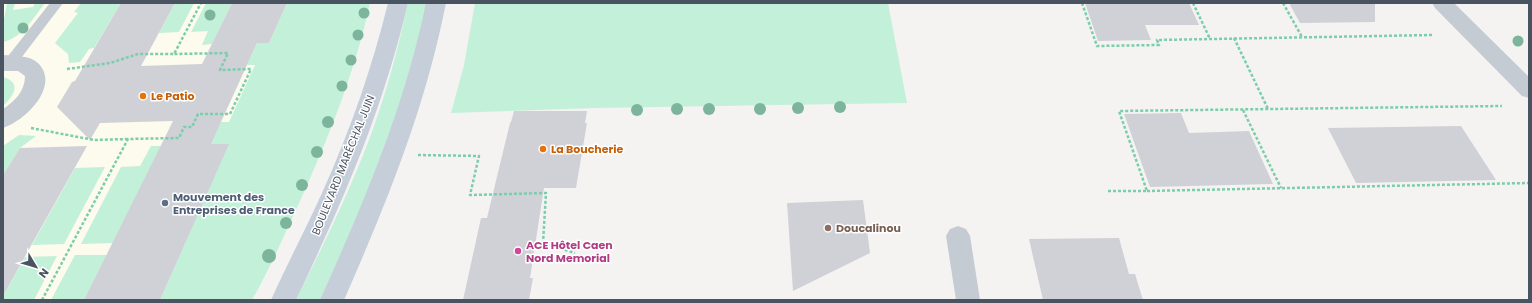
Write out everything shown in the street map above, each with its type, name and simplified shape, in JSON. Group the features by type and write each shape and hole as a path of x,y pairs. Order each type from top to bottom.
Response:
{"main road":[{"name":"BOULEVARD MARÉCHAL JUIN","path":"283,300 330,204 365,120 378,79 398,3"},
{"path":"332,300 367,222 399,136 423,64 436,3"}],"street":[{"path":"1442,3 1529,90"},
{"path":"3,120 20,109 30,98 36,87 36,77 32,70 23,65 7,63"},
{"path":"958,236 968,300"}],"lane":[{"path":"7,63 57,3"}],"path":[{"path":"174,54 201,3"},
{"path":"1082,3 1097,46 1159,45 1157,40 1433,35"},
{"path":"1193,3 1210,39"},
{"path":"1283,3 1302,37"},
{"path":"1234,38 1268,110"},
{"path":"28,128 94,140 179,138 184,127 192,127 198,114 230,114 251,69 220,70 228,53 138,54 110,63 67,69"},
{"path":"1147,191 1119,111 1502,106"},
{"path":"1243,110 1281,188"},
{"path":"42,300 128,139"},
{"path":"418,155 479,156 470,195 546,194 543,243 575,253"},
{"path":"1108,191 1529,183"}],"shaded area":[{"path":"3,3 370,3 352,72 329,134 290,224 252,300 3,300"}],"green space":[{"path":"7,3 15,3 13,10 33,7 35,3 45,3 22,32 10,40 3,42 3,25"},
{"path":"81,3 121,3 94,48 89,49 80,62 69,63 68,54 55,43 78,13 74,12"},
{"path":"175,3 194,3 179,32 159,33"},
{"path":"206,3 232,3 212,44 202,45 208,31 191,32"},
{"path":"287,3 370,3 358,51 350,75 334,121 315,167 273,260 252,300 160,300 228,144 210,144 221,122 229,122 255,65 247,65 257,43 269,43"},
{"path":"408,3 427,3 420,36 390,140 321,300 296,300 344,201 369,140 391,72"},
{"path":"475,3 888,3 907,103 595,108 451,113 464,65"},
{"path":"3,77 13,82 14,90 13,94 3,106"},
{"path":"19,135 36,136 20,148 3,175 3,146"},
{"path":"151,146 161,146 113,243 81,244 121,167 140,166"},
{"path":"105,167 64,244 32,245 75,168"},
{"path":"75,255 107,255 84,300 51,300"},
{"path":"57,256 34,300 3,300 3,296 25,257"}],"building":[{"path":"121,3 175,3 141,66 202,64 232,3 287,3 269,43 257,43 211,144 229,144 160,300 84,300 173,121 100,123 90,140 57,107 72,82 75,81"},
{"path":"1085,3 1189,3 1199,25 1145,25 1151,40 1098,41"},
{"path":"1289,3 1375,3 1375,22 1300,23"},
{"path":"514,111 587,111 585,123 587,123 576,188 544,188 530,278 533,278 529,300 463,300 481,218 487,218"},
{"path":"1181,113 1189,133 1249,131 1273,184 1150,187 1124,114"},
{"path":"1461,126 1496,180 1356,183 1328,128"},
{"path":"87,146 3,296 3,175 20,148"},
{"name":"Doucalinou","path":"863,200 870,253 793,291 787,203"},
{"path":"1119,238 1129,274 1135,274 1143,300 1043,300 1029,239"}],"place":[{"name":"Le Patio","path":"143,96"},
{"name":"La Boucherie","path":"543,149"},
{"name":"Mouvement des Entreprises de France","path":"165,203"},
{"name":"Doucalinou","path":"828,228"},
{"name":"ACE Hôtel Caen Nord Memorial","path":"518,251"}]}
